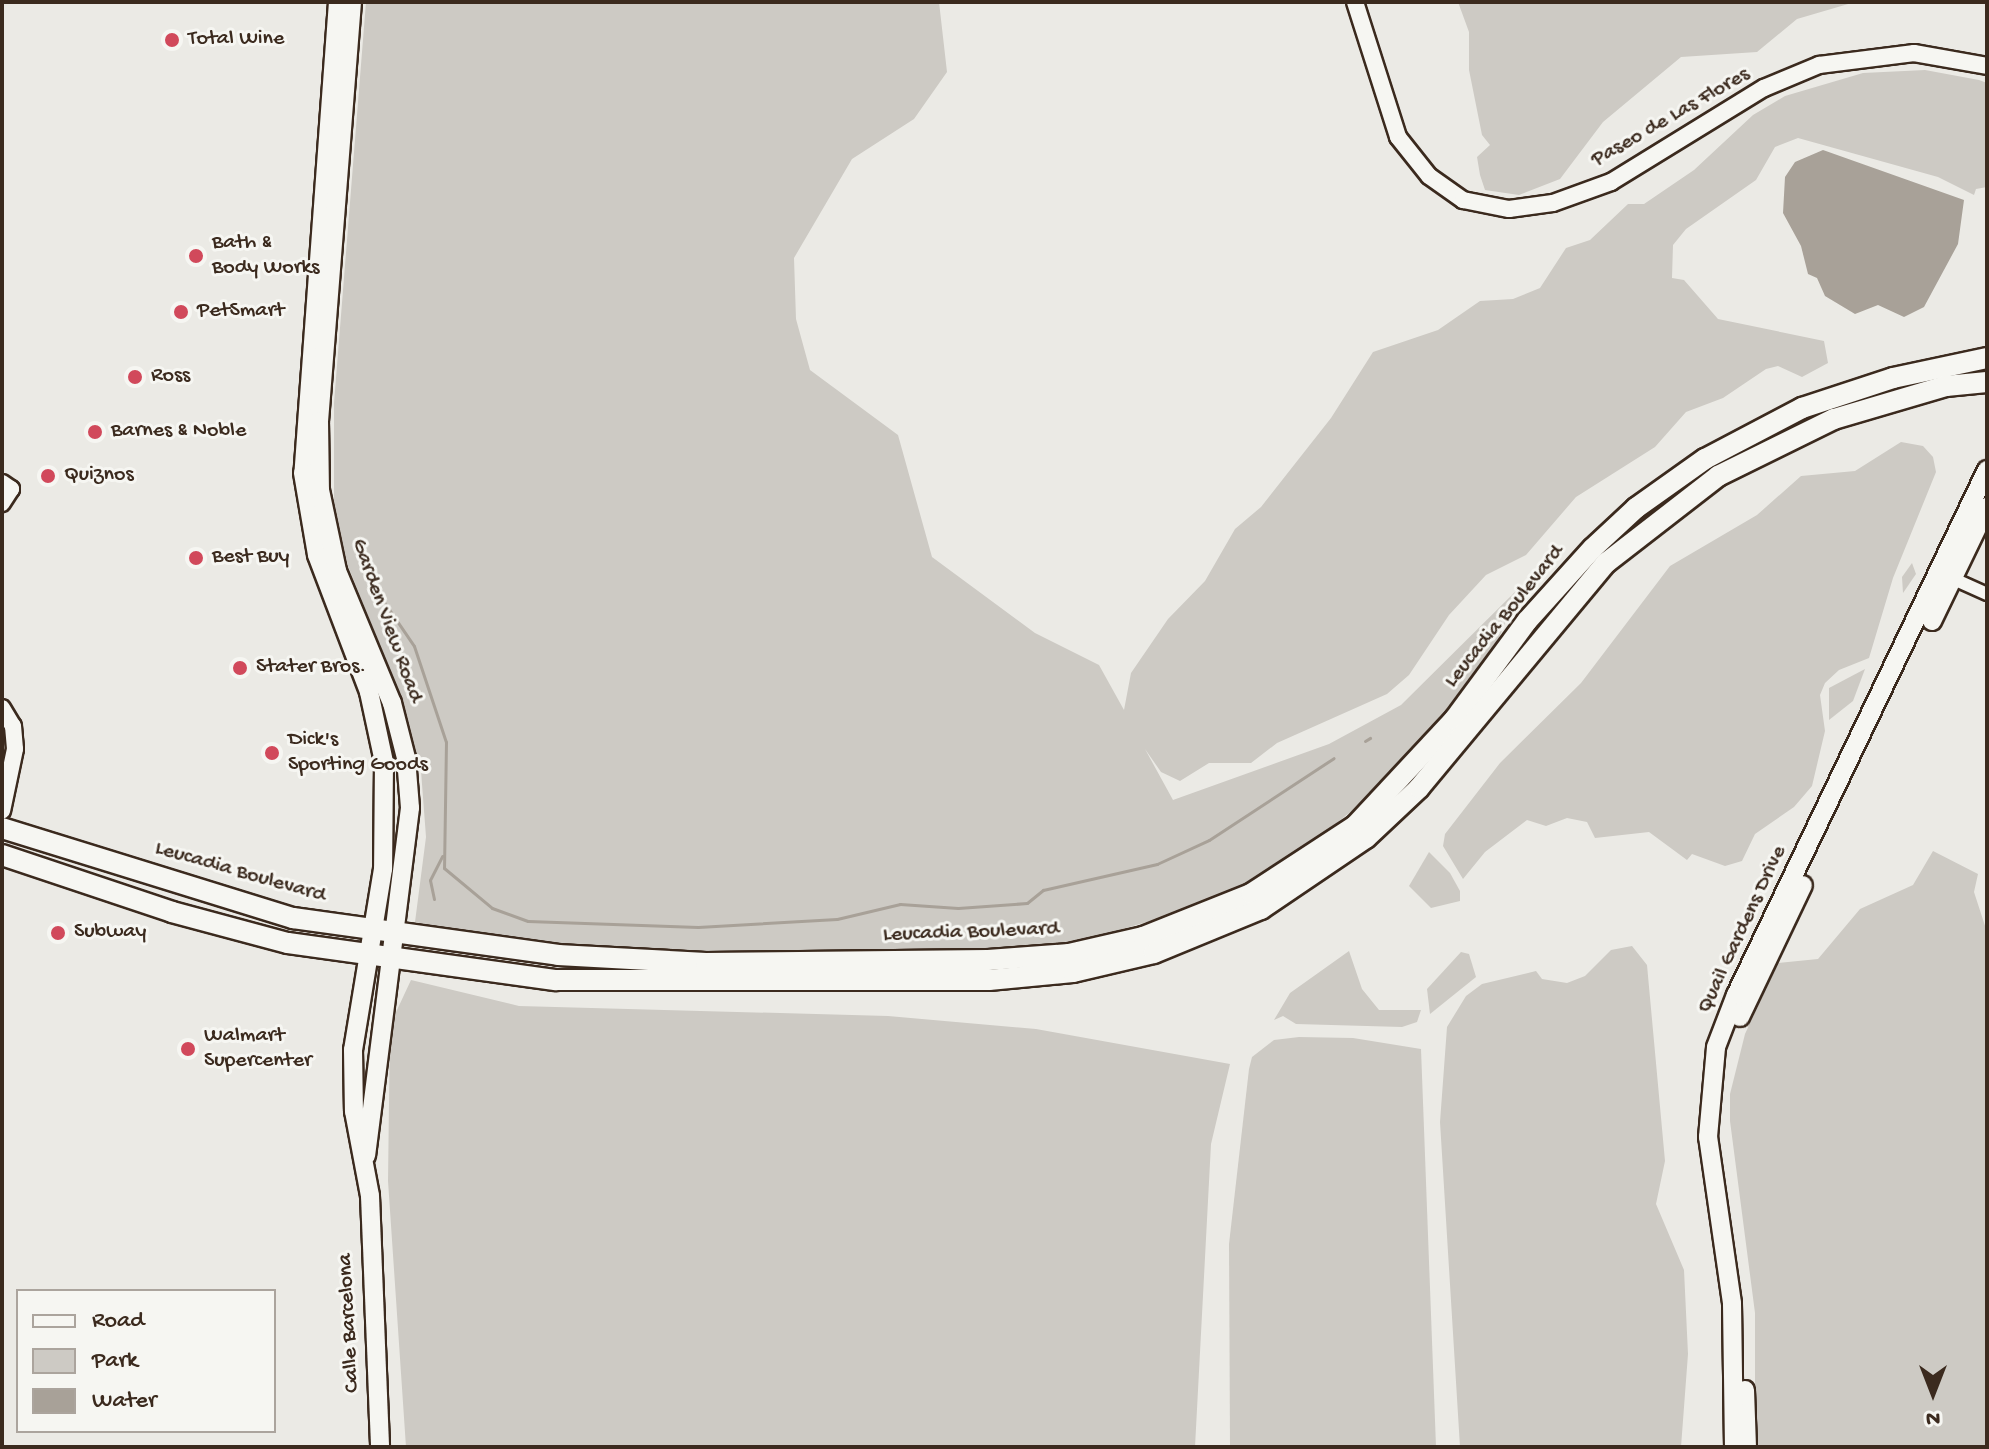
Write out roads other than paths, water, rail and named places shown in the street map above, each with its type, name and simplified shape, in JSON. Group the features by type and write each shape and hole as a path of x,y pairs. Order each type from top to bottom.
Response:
{"main road":[{"name":"Garden View Road","path":"338,2 303,473 320,567 369,692 384,762 383,869 366,956 352,1065 354,1111 366,1158 370,1196"},
{"name":"Garden View Road","path":"352,2 319,421 320,490 337,571 392,703 406,758 409,848 393,960 381,1010 376,1097 366,1158"},
{"name":"Leucadia Boulevard","path":"2,828 293,918 558,955 706,963 988,960 1069,954 1188,921 1251,894 1355,826 1454,720 1527,621 1636,508 1705,459 1802,408 1893,378 1987,358"},
{"name":"Leucadia Boulevard","path":"2,855 186,916 288,943 393,960 556,980 989,980 1073,972 1203,936 1315,877 1366,838 1419,788 1606,563 1706,484 1780,442 1834,419 1931,389 1987,382"},
{"name":"Quail Gardens Drive","path":"1747,1447 1743,1293 1719,1133 1725,1064 1736,1024 1946,576 1987,470"},
{"name":"Quail Gardens Drive","path":"1734,1447 1732,1303 1708,1137 1716,1047 1763,937 1946,576 1987,507"},
{"name":"Calle Barcelona","path":"370,1196 380,1447"}],"street":[{"name":"Paseo de Las Flores","path":"1355,2 1398,137 1429,176 1463,200 1509,209 1553,203 1611,182 1764,88 1819,65 1914,53 1987,66"},
{"path":"2,483 11,489 2,503"},
{"path":"1946,576 1987,594"},
{"path":"2,811 15,749 13,726 3,716"}],"water":[{"path":"1823,150 1964,200 1958,244 1924,307 1904,317 1878,305 1855,314 1825,296 1817,278 1808,274 1801,246 1783,213 1785,177 1795,162"}],"waterway":[{"path":"367,577 414,646 446,742 444,868 492,908 528,921 698,927 837,919 900,904 958,908 1027,903 1043,890 1157,864 1209,840 1334,758"},
{"path":"1365,741 1370,738"},
{"path":"434,899 430,880 442,856"}],"place":[{"name":"Total Wine","path":"172,40"},
{"name":"Bath & Body Works","path":"196,256"},
{"name":"PetSmart","path":"181,312"},
{"name":"Ross","path":"135,377"},
{"name":"Barnes & Noble","path":"95,432"},
{"name":"Quiznos","path":"48,476"},
{"name":"Best Buy","path":"196,558"},
{"name":"Stater Bros.","path":"240,668"},
{"name":"Dick's Sporting Goods","path":"272,753"},
{"name":"Subway","path":"58,933"},
{"name":"Walmart Supercenter","path":"188,1049"}]}
